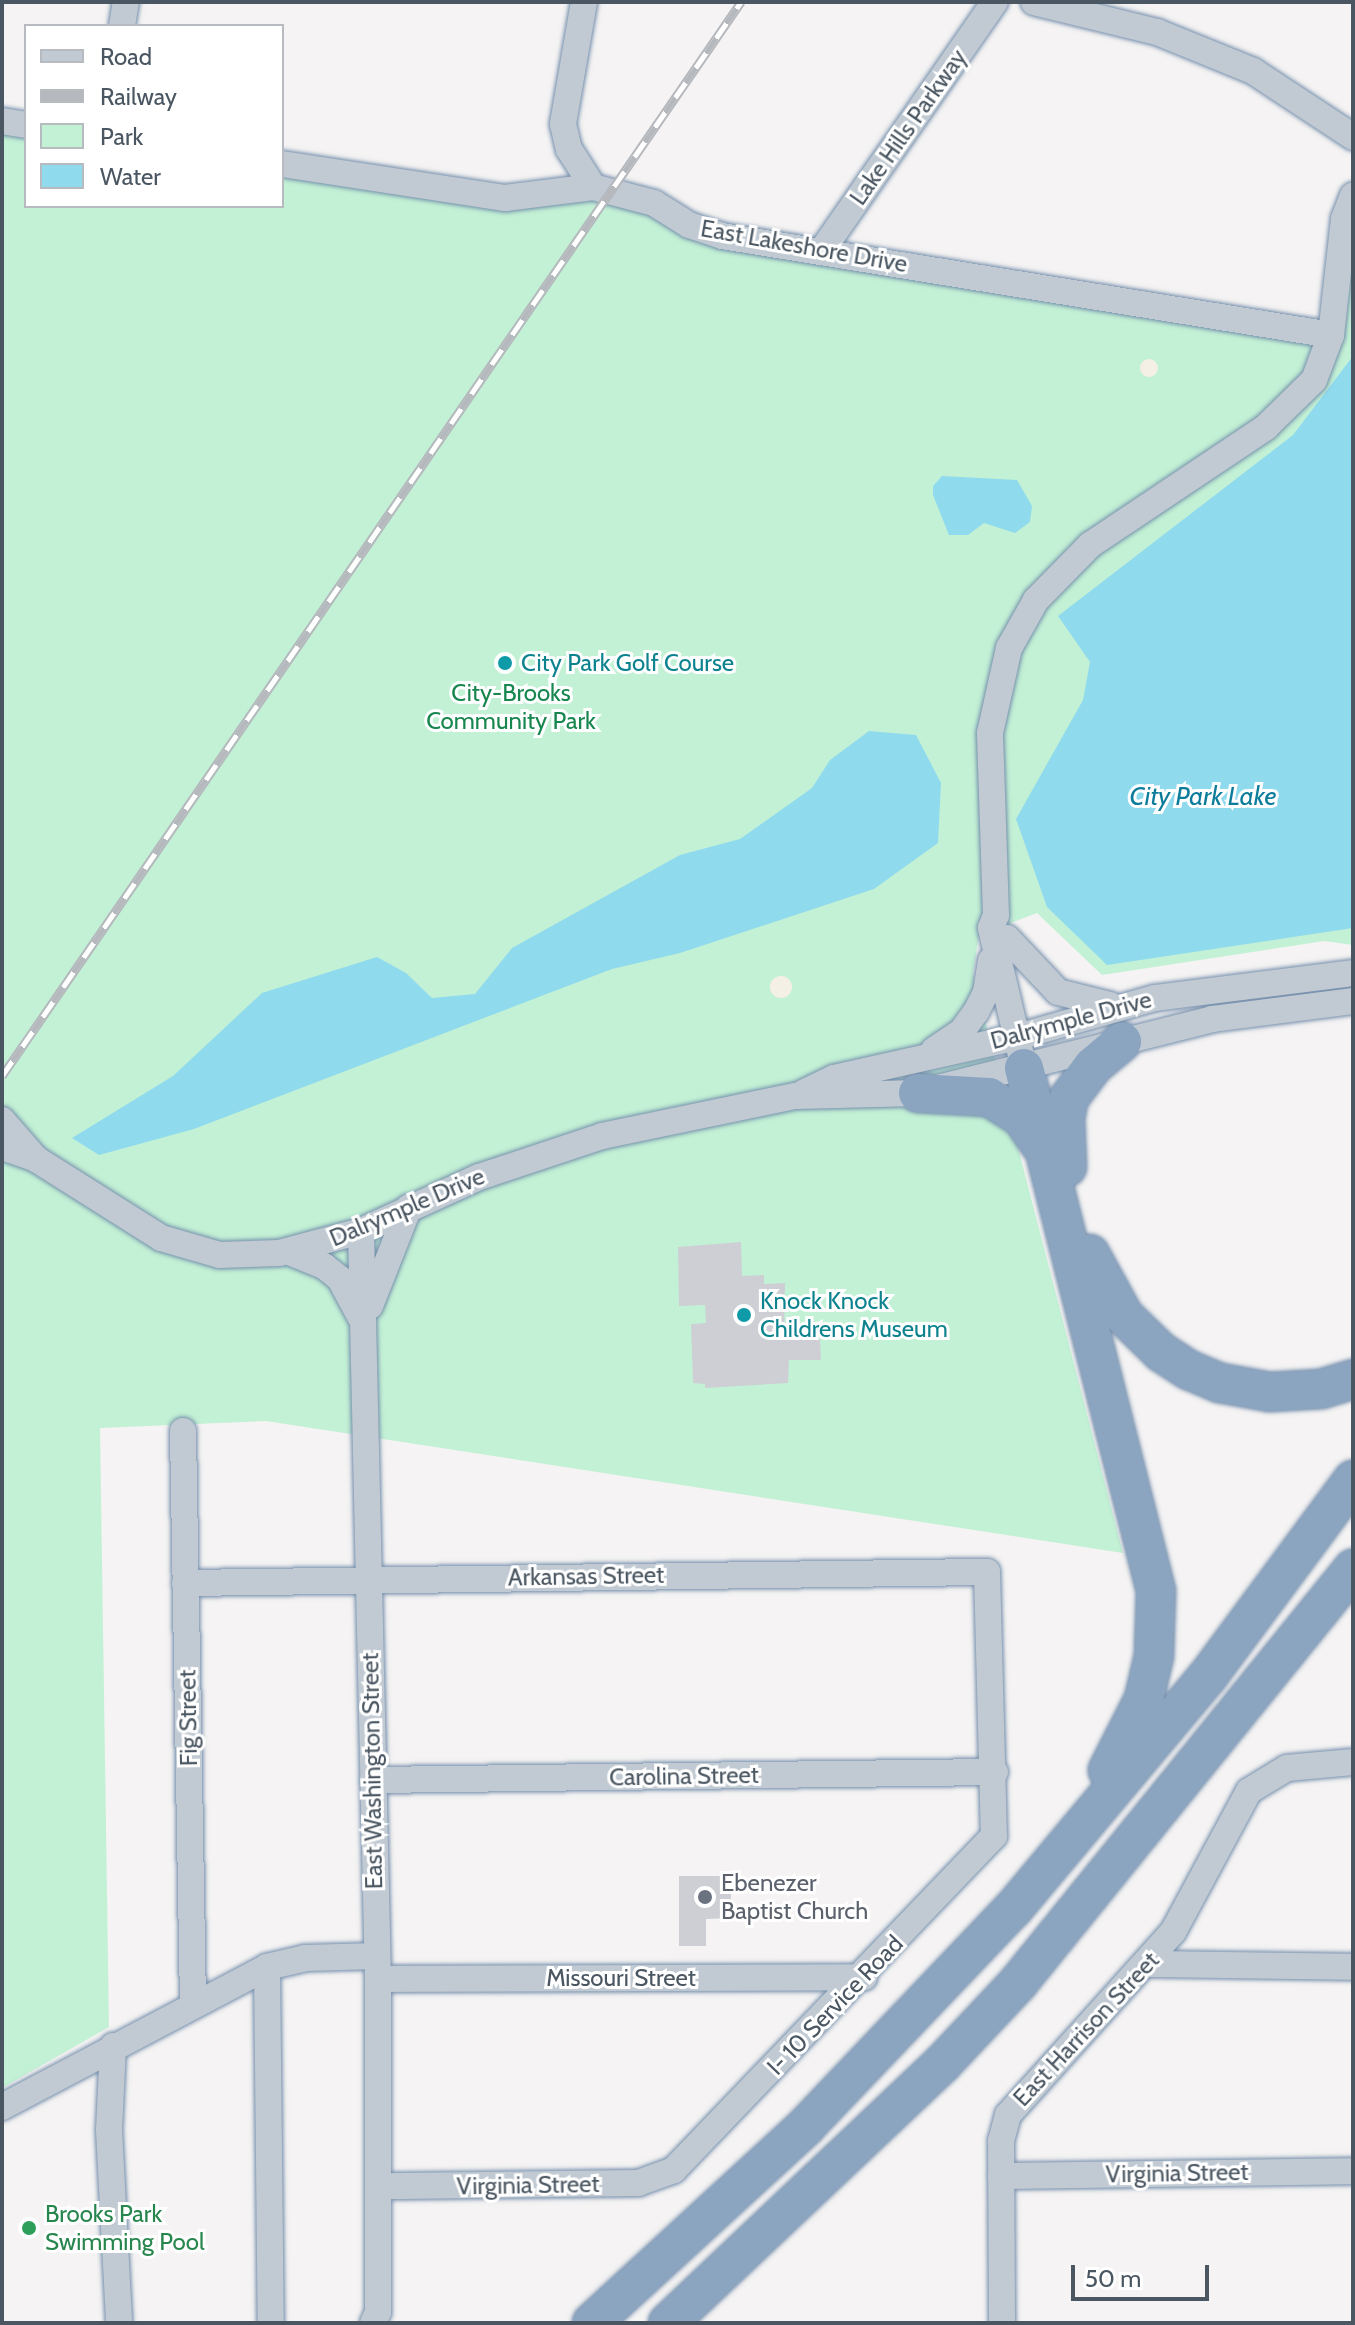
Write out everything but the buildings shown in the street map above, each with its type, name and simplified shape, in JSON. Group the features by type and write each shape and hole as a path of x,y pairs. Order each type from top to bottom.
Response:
{"highway":[{"path":"1057,1162 1069,1098 1122,1024"},
{"path":"1013,1909 1129,1737 1144,1699 1156,1636 1156,1591 1147,1540 1057,1162 1027,1050"},
{"path":"918,1076 999,1101 1022,1118 1057,1162 1097,1273 1124,1316 1161,1352 1202,1376 1252,1389 1302,1391 1353,1379"},
{"path":"592,2323 806,2126 1013,1909 1208,1676 1353,1480"},
{"path":"668,2323 942,2064 1018,1983 1353,1569"},
{"path":"1283,1656 1329,1631 1353,1606"},
{"path":"696,2323 714,2282"}],"street":[{"path":"122,24 126,2"},
{"path":"584,2 563,124 569,149 593,187"},
{"name":"Lake Hills Parkway","path":"821,252 995,2"},
{"path":"1034,2 1157,32 1253,71 1353,137"},
{"path":"2,121 24,125"},
{"name":"East Lakeshore Drive","path":"284,164 505,198 593,187 654,203 689,225 722,236 1331,335"},
{"path":"1221,990 1192,1008 1027,1050 998,931 990,733 1000,674 1024,619 1053,579 1090,545 1289,408 1314,380 1331,335 1344,219 1353,196"},
{"path":"998,931 1058,992 1122,1024"},
{"path":"918,1076 976,1012 990,975 998,931"},
{"name":"Dalrymple Drive","path":"2,1147 36,1159 161,1238 220,1255 289,1252 361,1231 409,1207 543,1153 602,1136 796,1096 918,1076 1027,1050 1122,1024 1188,991 1221,990 1353,973"},
{"name":"Dalrymple Drive","path":"1027,1050 1122,1024 1212,1019 1353,1001"},
{"name":"Dalrymple Drive","path":"2,1120 36,1159"},
{"path":"364,1325 409,1207"},
{"name":"East Washington Street","path":"361,1231 377,1968 379,2319"},
{"path":"289,1252 324,1266 340,1279 364,1325"},
{"name":"Fig Street","path":"183,1431 193,2005"},
{"name":"Arkansas Street","path":"185,1583 367,1578 987,1572 995,1772"},
{"name":"East Harrison Street","path":"1002,2323 1001,2141 1012,2107 1148,1964 1195,1895 1249,1791 1277,1770 1353,1762"},
{"name":"Carolina Street","path":"373,1780 995,1772"},
{"name":"I- 10 Service Road","path":"674,2170 864,1977 994,1836 995,1772"},
{"name":"Missouri Street","path":"2,2107 267,1967 305,1958 377,1968 864,1977"},
{"path":"1148,1964 1353,1967"},
{"path":"267,1967 271,2323"},
{"path":"113,2046 109,2130 119,2323"},
{"name":"Virginia Street","path":"379,2186 639,2183 674,2170"},
{"name":"Virginia Street","path":"1001,2176 1353,2171"}],"green space":[{"name":"City-Brooks Community Park","path":"2,121 24,125 24,208 284,208 284,164 505,198 593,187 722,236 1330,334 1353,200 1353,945 1324,941 1102,975 1037,913 979,935 973,974 1123,1553 266,1421 100,1428 109,2027 2,2088"}],"sand":[{"path":"1145,359 1153,359 1158,368 1156,375 1145,377 1140,372 1140,364"},
{"path":"781,976 789,979 792,987 789,995 781,998 773,995 770,987 773,979"}],"water":[{"name":"City Park Lake","path":"1353,356 1353,928 1107,965 1047,907 1016,819 1083,700 1090,662 1058,616 1293,435"},
{"path":"942,476 1017,480 1032,506 1030,522 1015,533 984,523 968,535 949,535 933,495 933,486"},
{"path":"869,731 916,735 941,783 938,843 874,889 680,953 612,969 194,1129 99,1155 72,1138 173,1076 262,993 377,957 406,973 432,998 475,994 512,948 680,855 740,839 812,788 830,760"}],"railway":[{"path":"2,1076 741,2"}],"place":[{"name":"City Park Golf Course","path":"505,663"},
{"name":"Knock Knock Childrens Museum","path":"744,1315"},
{"name":"Ebenezer Baptist Church","path":"705,1897"},
{"name":"Brooks Park Swimming Pool","path":"29,2228"}]}
